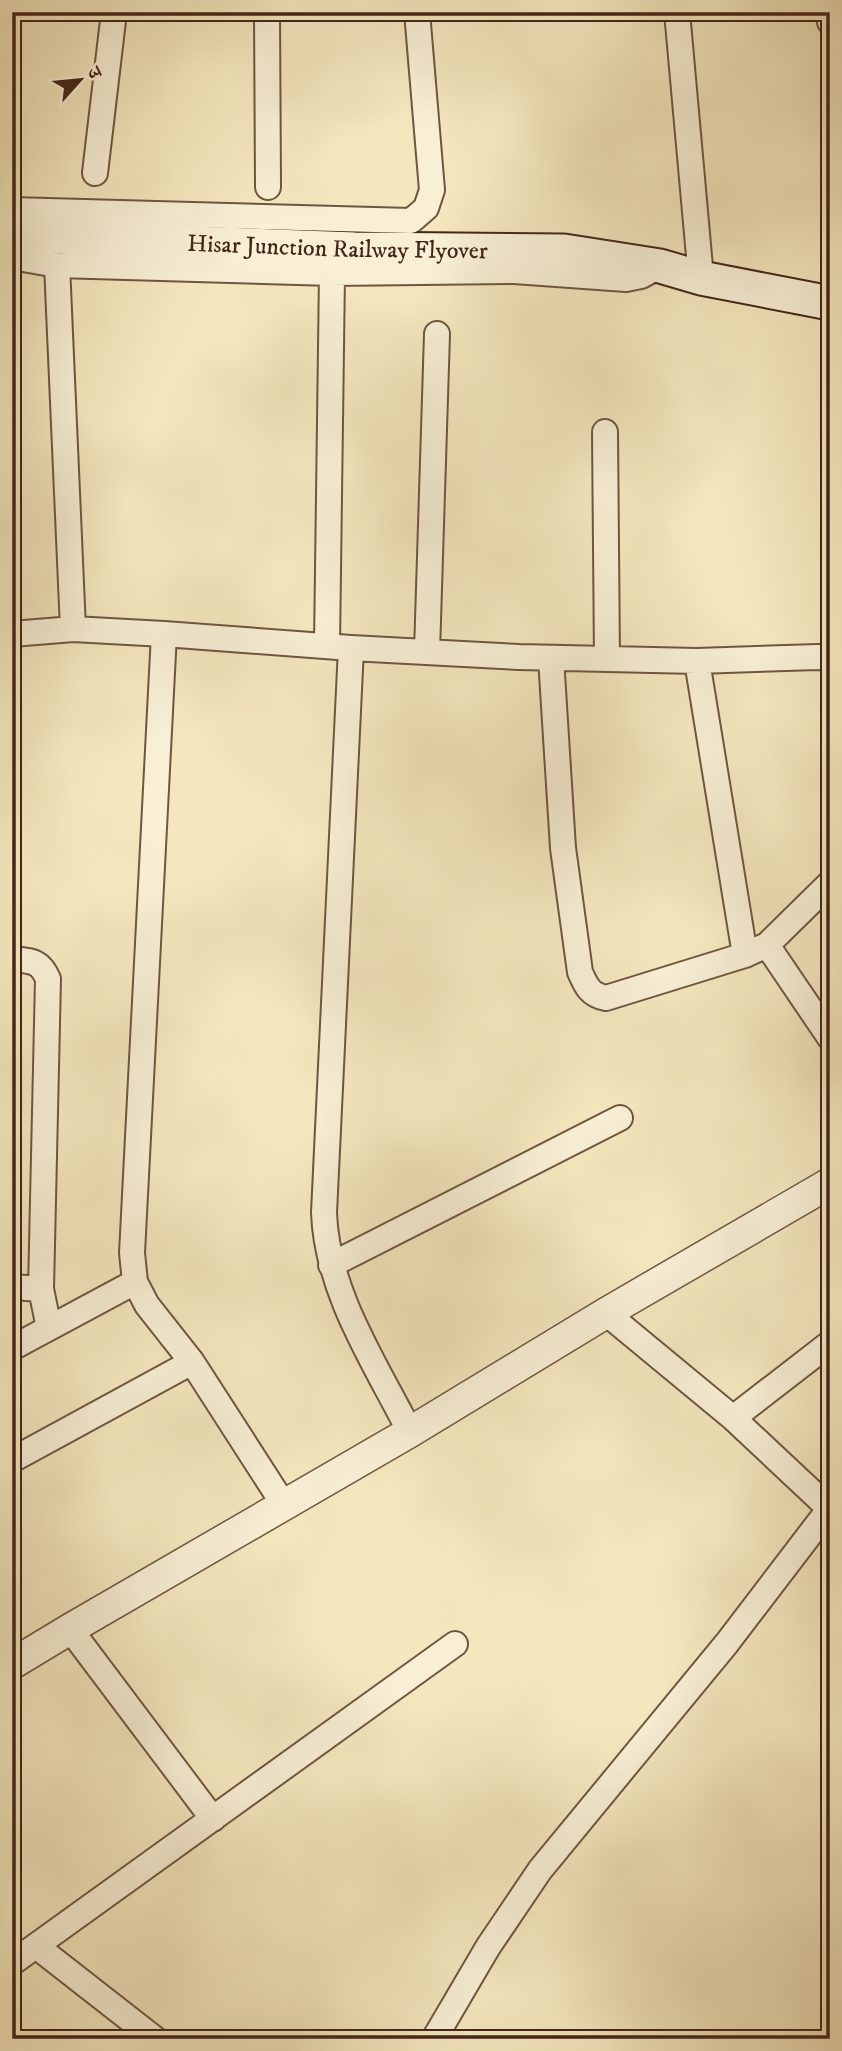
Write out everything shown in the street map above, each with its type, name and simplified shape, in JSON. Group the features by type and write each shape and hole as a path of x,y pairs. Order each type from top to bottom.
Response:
{"main road":[{"name":"Hisar Junction Railway Flyover","path":"12,232 84,239 301,247 564,251 660,265 701,278 830,303"}],"street":[{"path":"95,173 114,12"},
{"path":"267,12 268,187"},
{"path":"12,209 411,221 426,208 432,190 416,12"},
{"path":"677,12 701,278"},
{"path":"828,12 830,22"},
{"path":"12,257 57,265 332,273 514,271 626,279 641,276 660,265"},
{"path":"57,265 73,629"},
{"path":"332,273 339,647 325,1239 331,1265 351,1318 410,1432"},
{"path":"427,652 436,334"},
{"path":"604,432 607,659"},
{"path":"12,634 73,629 551,658 697,661 818,657 830,659"},
{"path":"164,634 132,1253 135,1282 147,1305 192,1362 284,1505"},
{"path":"551,658 563,848 580,972 587,988 596,996 606,998 756,950 830,883"},
{"path":"697,661 756,950 830,1038"},
{"path":"12,959 34,962 44,969 48,979 41,1289 49,1328"},
{"path":"331,1265 620,1118"},
{"path":"12,1664 830,1183"},
{"path":"12,1348 135,1282"},
{"path":"12,1287 41,1289"},
{"path":"434,2039 488,1947 540,1870 727,1643 830,1509 733,1418 607,1313"},
{"path":"733,1418 830,1343"},
{"path":"12,1460 192,1362"},
{"path":"70,1629 213,1819"},
{"path":"12,1963 455,1644"},
{"path":"36,1946 155,2039"}]}
